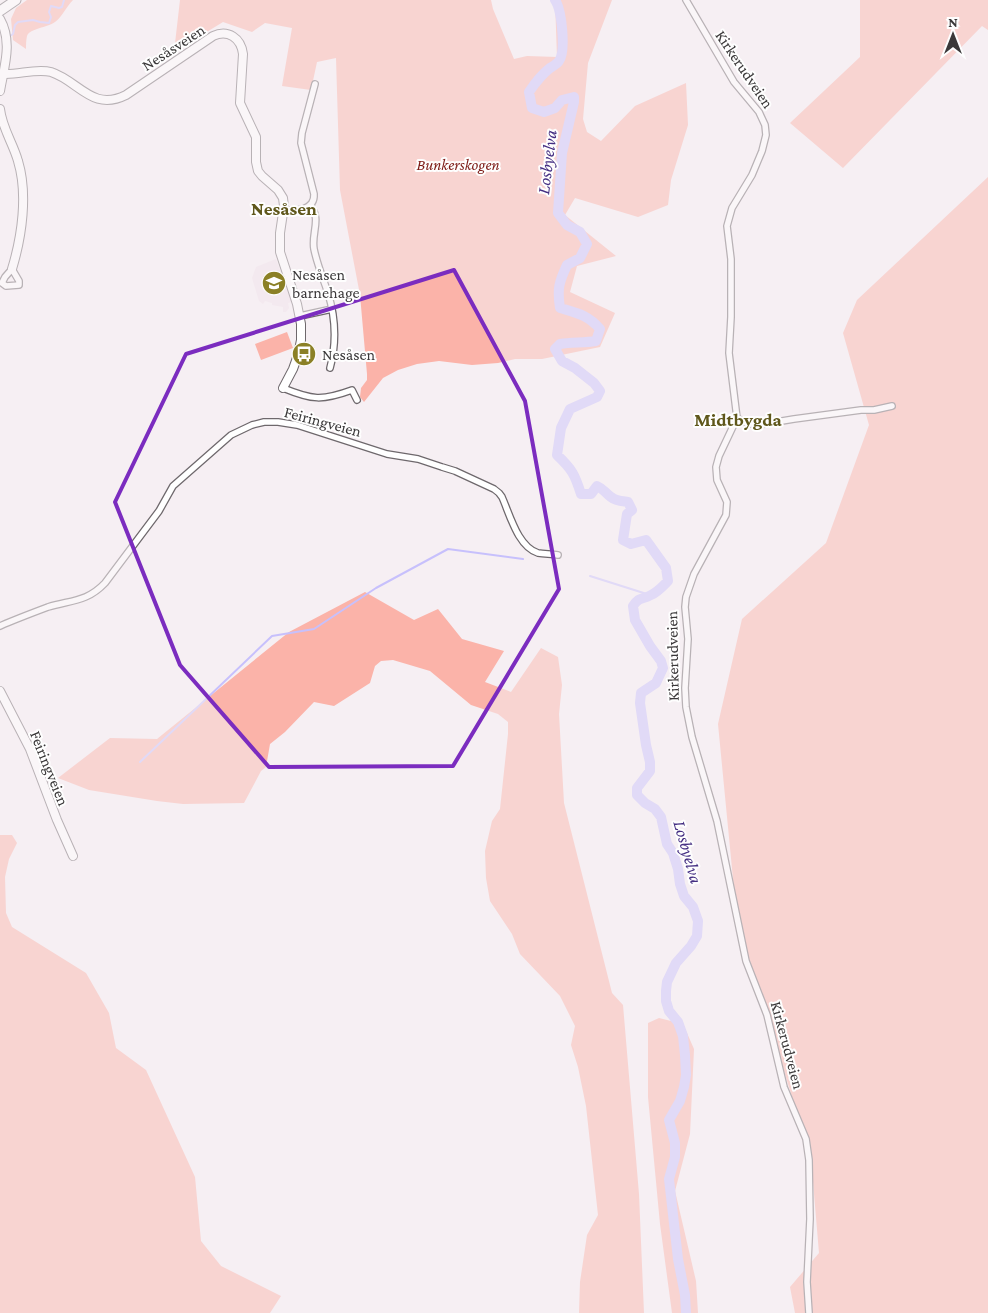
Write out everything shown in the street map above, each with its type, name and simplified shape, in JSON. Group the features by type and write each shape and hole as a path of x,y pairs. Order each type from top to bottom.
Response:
{"main road":[{"path":"0,11 16,0"}],"street":[{"name":"Kirkerudveien","path":"686,0 734,82 759,112 765,125 766,135 762,151 752,175 732,208 727,226 731,259 730,353 737,418 716,466 717,480 727,502 726,515 694,574 686,597 688,639 685,669 686,707 692,737 717,821 746,961 767,1015 784,1087 806,1139 809,1160 810,1219 807,1282 809,1313"},
{"path":"0,19 4,27 3,34 7,54 0,91"},
{"name":"Nesåsveien","path":"4,74 48,72 64,78 94,98 114,100 126,95 213,36 222,34 232,36 237,39 242,48 240,103 256,136 257,168 262,176 280,193 284,202 284,210"},
{"path":"315,84 302,132 301,143 314,199 303,210 284,210 280,237 280,252 300,316 301,335 300,350 295,365 283,388 309,397 326,398 352,390 356,400"},
{"path":"0,110 3,124 19,162 23,200 18,249 12,269 1,284 6,286 19,285 19,281 12,269"},
{"path":"310,205 315,212 316,220 313,238 314,248 332,309 335,328 334,349 330,368"},
{"path":"300,316 332,309"},
{"path":"737,418 746,423 758,425 794,418 874,410 892,406"},
{"name":"Feiringveien","path":"0,626 51,606 91,596 105,583 148,528 173,486 231,435 252,425 264,422 297,425 387,454 418,459 455,471 499,493 521,539 530,549 538,553 558,555"},
{"name":"Feiringveien","path":"0,691 30,749 62,833 74,856"}],"highlighted area":[{"path":"454,270 525,401 559,589 453,766 269,767 180,665 115,502 186,354"}],"shaded area":[{"path":"276,259 292,302 288,303 289,308 286,312 283,312 283,307 272,305 272,303 265,301 263,304 259,301 252,278 256,267"}],"green space":[{"path":"27,0 73,0 55,22 29,33 26,49 13,40 11,19 16,8"},
{"name":"Bunkerskogen","path":"180,0 491,0 514,59 527,56 557,57 555,0 612,0 588,63 583,119 587,132 601,141 635,106 686,83 688,125 671,180 668,205 638,217 575,198 565,215 616,256 577,266 570,292 615,313 600,347 542,359 515,359 498,363 472,365 439,361 417,364 398,370 383,378 364,402 360,397 361,388 367,380 367,374 360,295 340,190 336,58 317,62 311,90 282,86 292,28 265,23 252,32 223,22 174,52"},
{"path":"860,0 988,0 988,30 982,26 843,168 790,123 860,57"},
{"path":"988,177 988,1313 795,1313 790,1287 819,1253 811,1158 737,920 718,724 742,619 826,543 869,425 843,333 857,300"},
{"path":"287,332 293,348 261,360 255,344"},
{"path":"365,592 414,620 438,609 462,639 504,651 485,682 511,692 541,648 558,657 562,685 559,714 564,803 612,993 623,1005 639,1194 644,1313 579,1313 580,1282 587,1235 598,1215 586,1106 578,1067 571,1045 575,1026 560,996 520,954 512,934 490,901 486,878 485,851 492,821 500,809 508,722 498,714 471,705 430,671 393,660 381,661 375,666 370,683 334,706 314,702 285,732 270,744 266,767 261,771 244,803 183,804 157,801 89,790 58,778 110,738 157,739 289,632"},
{"path":"0,835 12,835 17,843 9,859 5,877 6,913 12,927 86,973 109,1013 116,1048 146,1070 195,1177 201,1241 221,1266 281,1296 270,1313 0,1313"},
{"path":"659,1018 683,1024 694,1049 690,1134 675,1191 696,1281 698,1313 672,1313 660,1224 648,1097 648,1023"}],"waterway":[{"path":"10,36 13,34 15,25 18,22 33,20 49,23 51,6 62,7 64,0"},
{"name":"Losbyelva","path":"555,0 560,12 562,31 561,56 558,62 544,73 529,92 532,108 544,112 555,108 562,100 574,97 562,153 558,213 567,225 580,232 587,244 580,258 567,265 559,286 559,301 560,308 587,318 600,329 596,341 560,344 555,349 562,361 575,368 594,383 600,391 597,397 570,409 561,428 557,455 572,473 581,494 591,494 597,486 609,496 619,501 628,502 632,510 627,514 623,540 631,544 646,540 666,568 668,581 656,592 639,599 633,606 635,620 661,661 663,668 656,683 641,693 640,703 650,771 637,788 637,795 655,809 661,817 667,844 673,853 684,896 693,907 698,921 697,936 676,963 667,982 666,991 669,1011 678,1022 683,1036 685,1055 686,1075 684,1087 680,1101 669,1120 675,1143 675,1157 669,1179 686,1313"},
{"path":"140,762 272,636 314,629 376,588 448,549 523,559"},
{"path":"590,576 650,595"}],"place":[{"name":"Nesåsen barnehage","path":"274,283"},
{"name":"Nesåsen","path":"304,354"}],"district":[{"name":"Nesåsen","path":"284,208"},
{"name":"Midtbygda","path":"738,419"}]}
